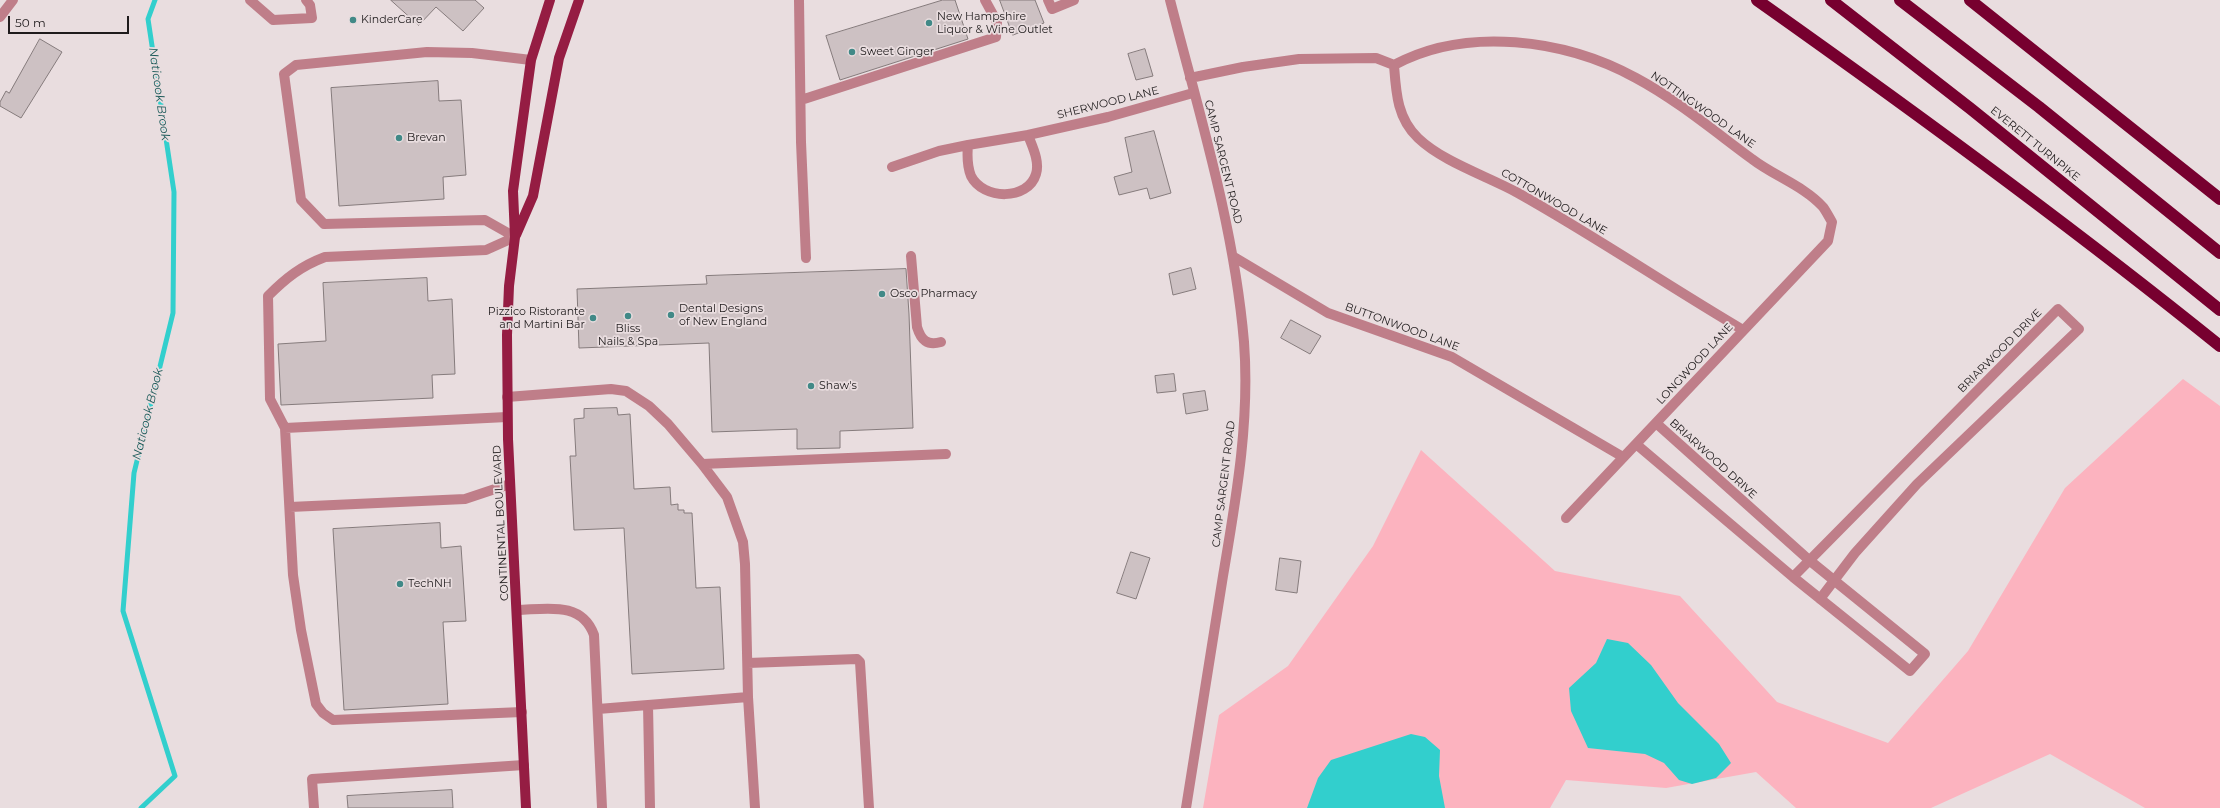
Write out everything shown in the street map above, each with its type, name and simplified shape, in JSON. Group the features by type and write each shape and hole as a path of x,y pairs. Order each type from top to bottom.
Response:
{"highway":[{"path":"1757,0 1878,86 2050,214 2220,346"},
{"name":"EVERETT TURNPIKE","path":"1831,0 1977,114 2220,310"},
{"path":"1900,0 2039,107 2220,253"},
{"path":"1970,0 2220,199"}],"main road":[{"name":"CONTINENTAL BOULEVARD","path":"526,808 518,610 507,417 509,286 515,237 513,191 531,60 550,0"},
{"name":"CONTINENTAL BOULEVARD","path":"515,237 533,196 559,58 579,0"}],"street":[{"path":"0,17 13,0"},
{"path":"250,0 273,20 312,18 310,5 306,0"},
{"path":"799,0 806,258"},
{"path":"801,100 996,37 997,22 986,0"},
{"path":"1048,0 1052,9 1074,0"},
{"name":"CAMP SARGENT ROAD","path":"1170,0 1193,93 1214,168 1234,257 1244,344 1244,419 1241,457 1186,808"},
{"name":"NOTTINGWOOD LANE","path":"1394,65 1414,54 1431,49 1488,42 1546,47 1601,61 1636,78 1668,97 1760,165 1809,195 1823,207 1832,222"},
{"path":"515,237 486,220 324,224 302,200 284,74 296,65 427,52 472,53 531,60"},
{"path":"1190,78 1243,67 1299,60 1376,58 1394,65"},
{"name":"COTTONWOOD LANE","path":"1394,65 1398,106 1405,123 1418,138 1450,158 1518,193 1743,330"},
{"name":"SHERWOOD LANE","path":"892,167 939,151 1028,135 1108,117 1193,93"},
{"path":"968,146 967,162 971,177 980,187 988,192 1005,195 1023,188 1032,182 1036,173 1036,156 1028,135"},
{"name":"LONGWOOD LANE","path":"1566,518 1828,241 1832,222"},
{"path":"515,237 486,250 326,257 306,264 287,277 268,296 270,399 284,428 293,575 301,630 316,704 323,713 333,720 522,712"},
{"path":"911,256 917,327 924,340 929,343 941,342"},
{"name":"BUTTONWOOD LANE","path":"1234,257 1268,279 1328,313 1452,356 1624,457"},
{"name":"BRIARWOOD DRIVE","path":"1793,577 2058,308 2079,329 1917,484 1855,553 1820,599"},
{"path":"507,397 611,389 626,391 639,398 668,424 702,464 727,498 743,542 748,697 755,808"},
{"path":"284,428 507,417"},
{"name":"BRIARWOOD DRIVE","path":"1636,444 1793,577 1910,672 1925,654 1809,560 1656,423"},
{"path":"702,464 946,454"},
{"path":"290,507 465,499 510,484"},
{"path":"518,610 566,609 580,615 591,626 594,635 602,808"},
{"path":"748,663 857,659 860,662 869,808"},
{"path":"598,709 748,697"},
{"path":"648,705 650,808"},
{"path":"314,808 312,779 524,765"}],"shaded area":[{"path":"2183,379 2220,406 2220,808 2145,808 2050,754 1931,808 1796,808 1756,772 1666,788 1566,780 1550,808 1203,808 1219,715 1288,666 1373,546 1421,450 1555,571 1680,596 1777,702 1888,743 1968,651 2065,488"}],"water":[{"path":"1607,639 1628,643 1651,665 1678,703 1719,744 1731,763 1716,778 1692,784 1679,780 1664,763 1645,754 1588,748 1571,711 1569,688 1596,663"},
{"path":"1411,734 1425,737 1440,750 1439,776 1445,808 1307,808 1318,778 1331,760"}],"building":[{"path":"391,0 475,0 484,8 463,31 436,7 419,25"},
{"path":"943,0 955,0 968,39 840,80 826,36"},
{"path":"1000,0 1035,0 1044,23 1013,35"},
{"path":"40,39 62,52 21,118 0,106 0,102 6,91 9,93"},
{"path":"1145,49 1153,76 1136,80 1128,54"},
{"name":"Brevan","path":"438,81 439,101 461,100 466,175 443,177 444,199 339,206 331,88"},
{"path":"1154,131 1171,193 1150,199 1147,188 1119,195 1114,177 1132,172 1125,138"},
{"path":"1191,268 1196,289 1173,295 1169,274"},
{"name":"Shaw's","path":"906,269 913,428 840,431 840,448 797,449 797,429 712,432 709,343 579,348 577,289 707,284 706,276"},
{"path":"427,278 428,301 452,299 455,374 432,375 433,398 281,405 278,344 326,341 323,283"},
{"path":"1291,320 1321,336 1310,354 1281,338"},
{"path":"1174,374 1176,391 1157,393 1155,376"},
{"path":"1205,391 1208,410 1186,414 1183,394"},
{"path":"617,408 618,415 630,414 634,489 670,487 671,505 678,504 678,510 684,510 684,513 692,513 696,588 720,587 724,669 632,674 624,528 574,530 570,456 576,456 574,419 584,418 584,409"},
{"name":"TechNH","path":"440,523 441,548 461,546 466,621 443,622 448,704 344,710 333,529"},
{"path":"1131,552 1150,558 1136,599 1117,593"},
{"path":"1280,558 1301,561 1297,593 1276,590"},
{"path":"452,790 453,808 348,808 347,796"}],"waterway":[{"name":"Naticook Brook","path":"141,808 175,776 123,611 134,473 173,313 174,192 148,19 155,0"}],"place":[{"name":"KinderCare","path":"353,20"},
{"name":"New Hampshire Liquor & Wine Outlet","path":"929,23"},
{"name":"Sweet Ginger","path":"852,52"},
{"name":"Brevan","path":"399,138"},
{"name":"Osco Pharmacy","path":"882,294"},
{"name":"Dental Designs of New England","path":"671,315"},
{"name":"Bliss Nails & Spa","path":"628,316"},
{"name":"Pizzico Ristorante and Martini Bar","path":"593,318"},
{"name":"Shaw's","path":"811,386"},
{"name":"TechNH","path":"400,584"}]}
